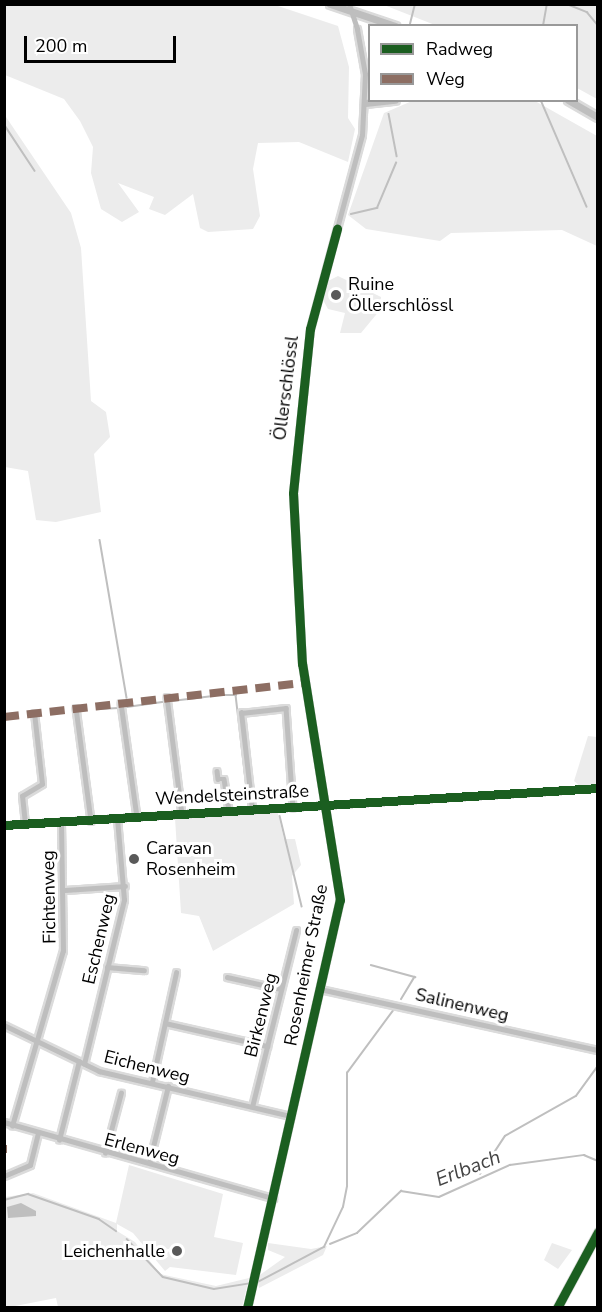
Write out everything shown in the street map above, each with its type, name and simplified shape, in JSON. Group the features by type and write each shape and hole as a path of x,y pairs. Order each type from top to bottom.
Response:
{"highway":[{"path":"330,4 390,24"},
{"path":"365,103 375,102"},
{"path":"571,102 597,117"}],"street":[{"name":"Öllerschlössl","path":"294,555 299,395 316,300 337,229 365,103 357,29 349,4"},
{"name":"Rosenheimer Straße","path":"246,1308 273,1198 341,885 322,806 302,664 294,555"},
{"path":"167,697 182,814"},
{"path":"121,703 137,817"},
{"path":"76,708 91,820"},
{"path":"252,809 241,713 286,708 292,808"},
{"path":"25,824 22,796 42,784 34,713"},
{"path":"217,771 218,779 224,779 229,810"},
{"name":"Wendelsteinstraße","path":"4,825 568,790"},
{"name":"Eschenweg","path":"59,1140 107,967 125,886 117,819"},
{"name":"Fichtenweg","path":"12,1126 35,1039 63,951 65,890 61,822"},
{"path":"65,890 125,886"},
{"name":"Birkenweg","path":"252,1107 296,930"},
{"path":"107,967 144,970"},
{"path":"152,1082 176,973"},
{"path":"227,977 281,989"},
{"name":"Salinenweg","path":"320,988 597,1050"},
{"path":"165,1023 267,1046"},
{"name":"Eichenweg","path":"4,1025 82,1063 291,1116"},
{"path":"149,1163 168,1086"},
{"path":"105,1153 121,1093"},
{"name":"Erlenweg","path":"4,1122 105,1153 273,1198"},
{"path":"4,1176 30,1165 38,1134"},
{"path":"557,1308 597,1232"}],"shaded area":[{"path":"5,5 275,5 338,26 349,67 348,118 355,129 348,162 299,142 258,143 253,169 260,216 253,229 208,232 200,228 193,194 165,215 149,209 154,197 118,183 139,212 122,222 101,209 91,173 93,147 80,121 64,99 5,75"},
{"path":"384,5 597,5 597,99 578,89 578,24 432,24"},
{"path":"410,102 537,102 597,136 597,246 562,230 451,233 440,241 366,229 348,215 384,113"},
{"path":"4,114 71,213 81,248 91,401 106,412 110,437 94,454 101,512 56,522 36,520 28,471 5,467"},
{"path":"338,276 381,297 380,310 361,333 340,333 345,313 328,309 323,300 328,281"},
{"path":"588,736 597,737 597,786 581,787 574,781"},
{"path":"277,810 284,839 295,839 301,865 292,876 294,904 213,951 199,916 181,913 175,818"},
{"path":"129,1165 223,1194 214,1237 243,1243 236,1275 170,1267 165,1271 133,1233 117,1224 117,1231 135,1242 160,1274 216,1286 249,1278 242,1307 58,1307 56,1298 5,1308 5,1197 33,1193 116,1223"},
{"path":"21,1203 36,1211 36,1216 8,1218 7,1207"},
{"path":"268,1243 311,1249 327,1246 323,1255 259,1288 257,1277 285,1257 268,1250"},
{"path":"552,1243 572,1250 558,1269 544,1260"}],"waterway":[{"path":"410,24 415,4"},
{"path":"543,24 547,4"},
{"path":"567,4 587,12 598,25"},
{"path":"542,102 587,207"},
{"path":"389,114 397,156"},
{"path":"4,124 35,171"},
{"path":"351,214 377,208 396,163"},
{"path":"100,540 127,698"},
{"path":"216,695 236,695 249,806"},
{"path":"172,701 211,696"},
{"path":"127,707 164,702"},
{"path":"101,709 118,708"},
{"path":"249,813 276,812"},
{"path":"280,816 302,906"},
{"path":"371,965 415,977 402,999"},
{"path":"256,1283 324,1247 343,1207 347,1186 347,1073 395,1008"},
{"path":"480,1174 505,1136 576,1096 598,1066"},
{"name":"Erlbach","path":"330,1244 357,1233 401,1191 439,1197 510,1165 584,1155 598,1161"},
{"name":"Erlbach","path":"4,1200 28,1194 99,1219 116,1231"},
{"name":"Erlbach","path":"127,1239 163,1277 214,1289 251,1283"}],"marked path":[{"path":"4,717 304,683"}],"cycle path":[{"path":"247,1308 340,900 302,664 293,493 310,329 337,229"},
{"path":"4,825 598,788"},
{"path":"557,1308 598,1232"}],"place":[{"name":"Ruine Öllerschlössl","path":"336,295"},
{"name":"Caravan Rosenheim","path":"134,859"},
{"name":"Leichenhalle","path":"177,1251"}]}
